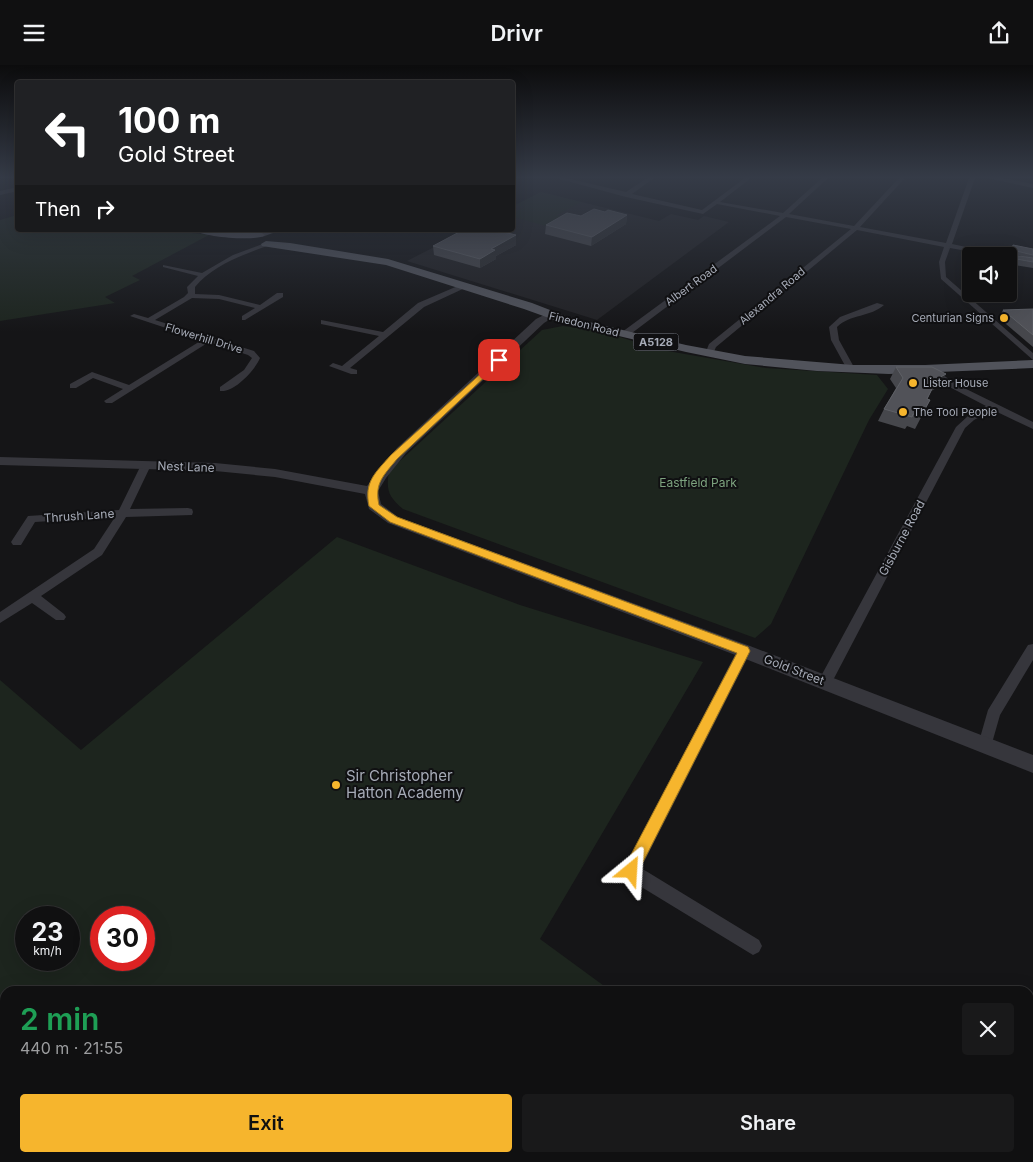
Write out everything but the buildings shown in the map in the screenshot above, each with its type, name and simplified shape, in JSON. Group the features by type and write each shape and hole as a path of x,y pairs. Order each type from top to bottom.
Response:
{"main road":[{"name":"Finedon Road","path":"212,232 388,262 528,306 548,316 709,354 774,363 851,369 933,371 1033,364"},
{"name":"Finedon Road","path":"279,234 290,246"},
{"path":"263,240 279,234"},
{"name":"Finedon Road","path":"231,235 248,245 263,240"}],"street":[{"name":"Albert Road","path":"625,334 766,229"},
{"name":"Alexandra Road","path":"709,354 712,346 855,229"},
{"path":"856,229 962,248"},
{"path":"953,229 942,262 943,278 1033,357"},
{"path":"190,296 190,287 202,275 248,245"},
{"path":"165,266 202,275"},
{"path":"344,369 421,305 463,287"},
{"path":"245,318 280,295"},
{"path":"148,321 190,296 219,297 262,308"},
{"path":"851,369 836,340 833,327 843,318 878,309"},
{"path":"371,491 380,474 394,457 540,321 548,316"},
{"name":"Flowerhill Drive","path":"134,317 241,348 252,353 256,358 255,364 249,371 223,389"},
{"path":"324,322 384,335"},
{"path":"108,401 209,339"},
{"path":"333,366 354,372"},
{"path":"933,371 947,383 1033,426"},
{"path":"73,385 92,375 130,388"},
{"name":"Gisburne Road","path":"825,682 961,427 970,418 993,406"},
{"name":"Nest Lane","path":"0,461 215,467 274,473 371,491"},
{"name":"Thrush Lane","path":"0,618 96,554 123,513 146,465"},
{"name":"Gold Street","path":"371,491 374,506 393,520 744,651 1033,764"},
{"name":"Thrush Lane","path":"17,542 32,519 123,513 188,512"},
{"path":"32,597 60,617"},
{"path":"985,745 993,714 1033,649"},
{"path":"744,651 631,871 753,946"}],"shaded area":[{"path":"515,229 719,229 597,320 407,261 463,232 515,232"}],"green space":[{"path":"0,229 15,229 15,232 183,232 209,235 132,276 140,280 105,297 115,303 0,321"},
{"name":"Eastfield Park","path":"563,326 600,331 662,350 766,368 877,375 888,389 869,420 771,624 755,638 403,509 391,496 388,488 389,471 542,330"},
{"name":"Sir Christopher Hatton Academy","path":"337,537 520,605 703,662 540,939 604,986 0,986 0,680 81,750"}],"place":[{"name":"Centurian Signs","path":"1004,318"},
{"name":"Lister House","path":"913,383"},
{"name":"The Tool People","path":"903,412"},
{"name":"Sir Christopher Hatton Academy","path":"336,785"}],"route":[{"path":"499,360 394,457 380,474 371,491 374,506 393,520 744,651 631,871"}]}
